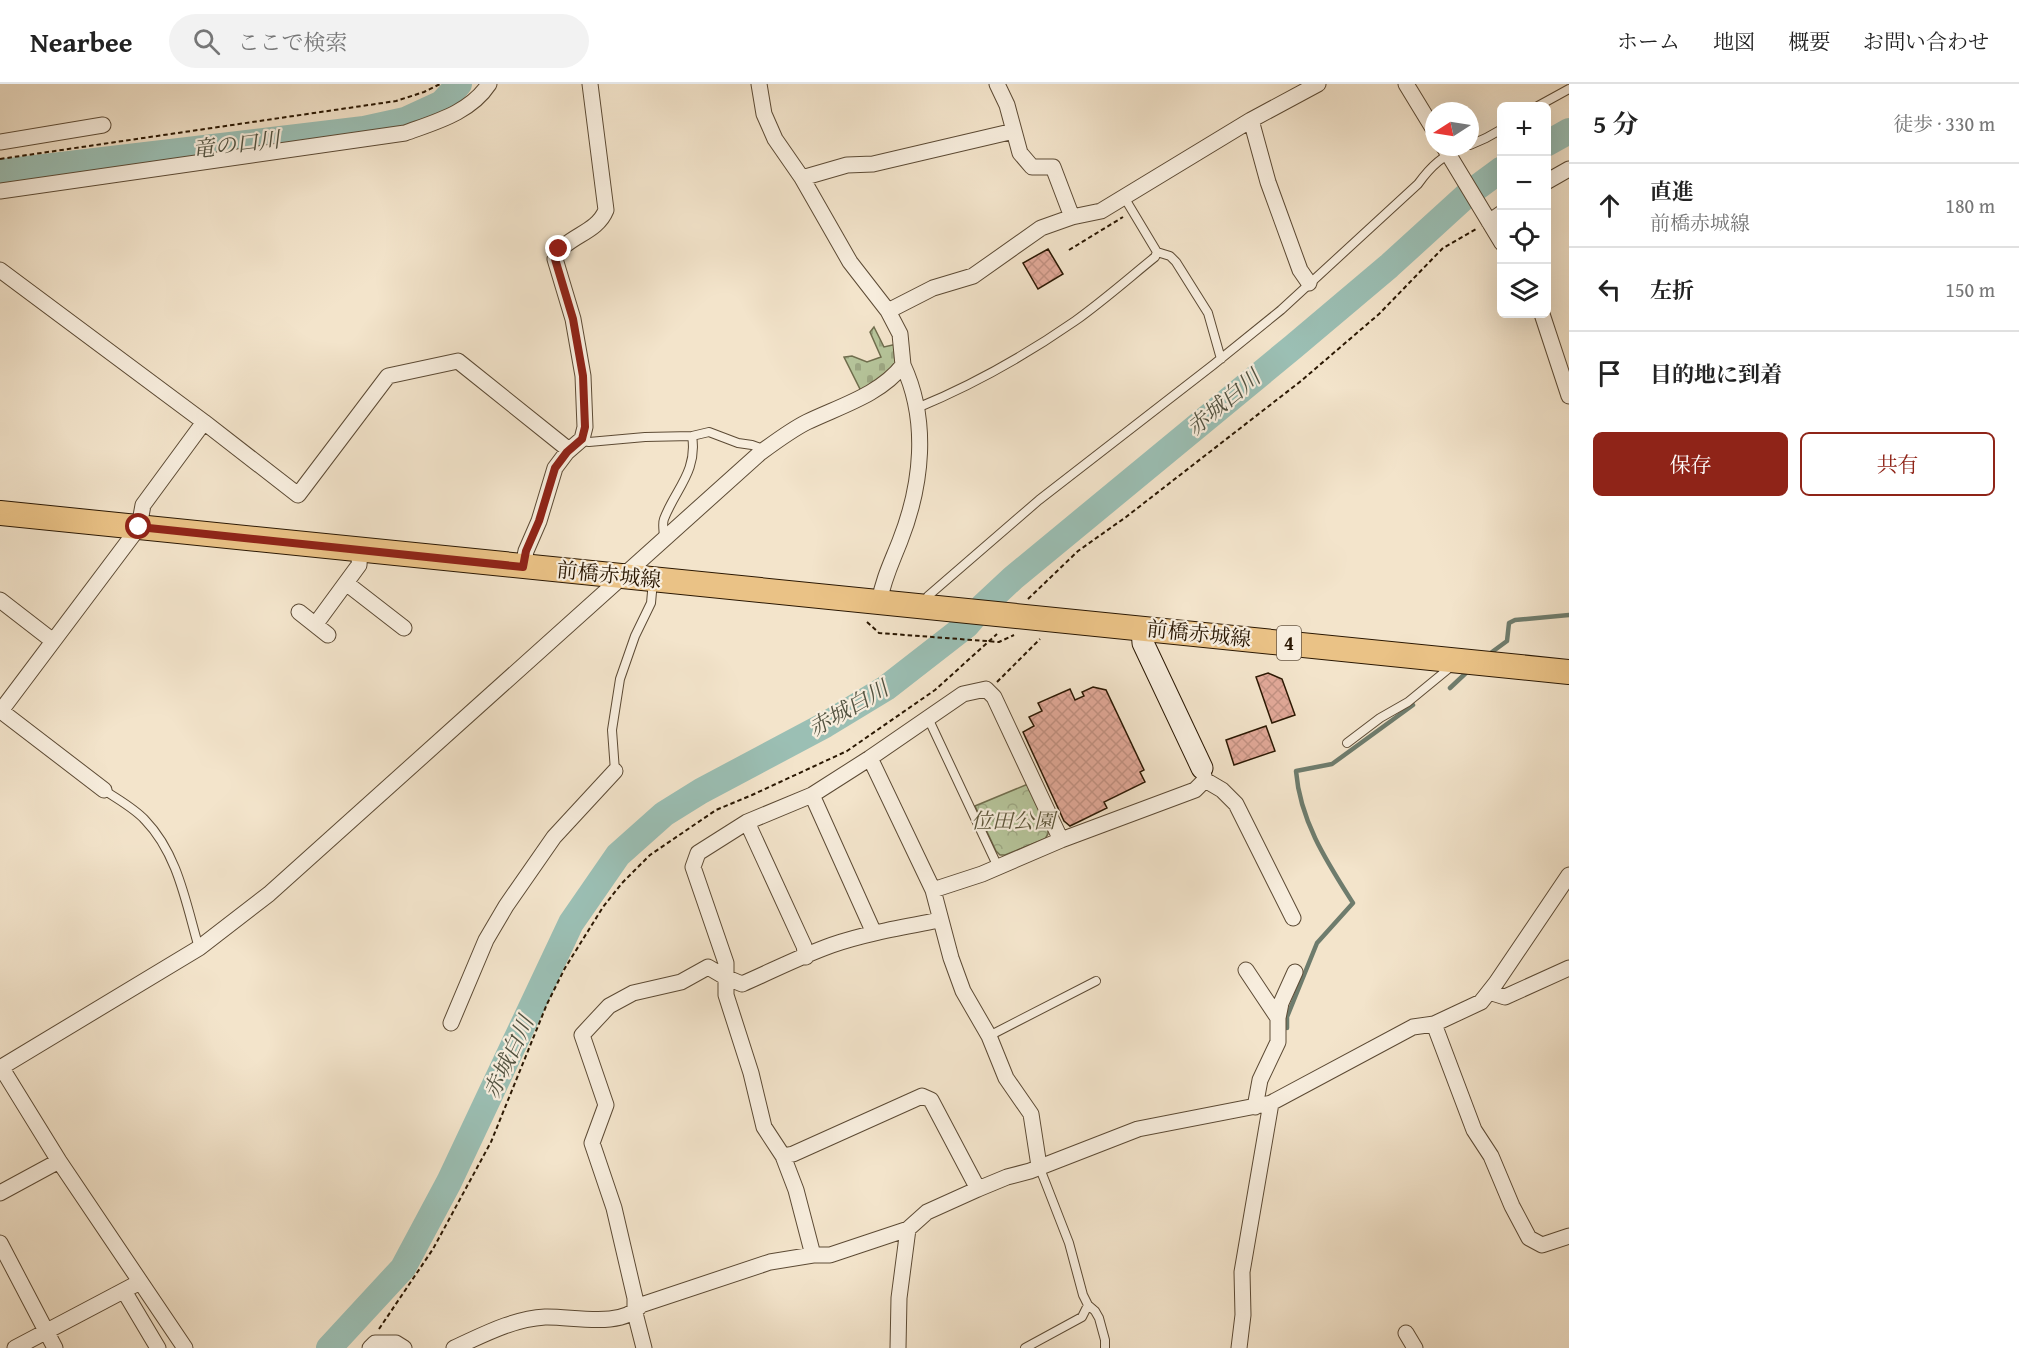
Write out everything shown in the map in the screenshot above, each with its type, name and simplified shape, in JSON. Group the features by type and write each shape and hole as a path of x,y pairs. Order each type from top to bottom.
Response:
{"main road":[{"name":"前橋赤城線","path":"0,513 654,580 872,611 927,607"},
{"name":"4","path":"927,607 1013,622"},
{"name":"前橋赤城線","path":"1013,622 1142,628 1569,672"}],"street":[{"path":"0,191 405,133 454,115 482,94 489,84"},
{"path":"523,567 526,551 539,521 555,468 585,427 583,376 573,319 555,259 559,249 597,225 606,210 590,84"},
{"path":"759,84 764,114 775,139 802,178 850,262 888,311 900,334 903,365 918,408 919,473 901,540 872,611"},
{"path":"997,84 1007,105 1020,153 1032,167 1053,167 1072,217"},
{"path":"888,311 933,288 973,276 1041,228 1072,217 1101,211 1251,120 1318,84"},
{"path":"1406,84 1425,115"},
{"path":"1251,120 1268,182 1300,270 1309,283"},
{"path":"0,142 103,125"},
{"path":"802,178 847,165 873,164 1014,131"},
{"path":"1450,156 1492,217"},
{"path":"1551,179 1569,169"},
{"path":"0,270 298,495 388,376 458,361 574,445"},
{"path":"1543,318 1569,396"},
{"path":"185,1348 59,1161 1,1068 199,948 269,894 764,450 806,423 868,394 896,374 903,365"},
{"path":"104,790 0,711 139,527 143,504 204,422"},
{"path":"315,625 359,565 360,550"},
{"path":"346,583 404,628"},
{"path":"0,600 53,641"},
{"path":"299,612 328,635"},
{"path":"1142,628 1143,643 1203,774 1236,804 1293,918"},
{"path":"813,1255 796,1190 783,1156 764,1127 751,1073 726,995 726,963 693,867 698,853 747,822 812,795 963,694 981,689 989,690 994,697 1061,840"},
{"path":"870,758 933,890 940,920 963,991 989,1036 1006,1078 1031,1114 1039,1166"},
{"path":"451,1023 486,940 506,906 554,837 615,771"},
{"path":"933,890 1194,790 1203,774"},
{"path":"812,795 874,933"},
{"path":"747,822 804,946 806,957"},
{"path":"454,1348 512,1323 544,1317 606,1320 634,1313 642,1305 759,1266 813,1255 830,1255 908,1229 927,1212 978,1189 1138,1129 1271,1103 1413,1027 1434,1024 1481,1002 1569,875"},
{"path":"644,1348 634,1313 635,1298 614,1208 592,1143 606,1105 582,1035 609,1006 633,993 681,982 708,967 742,984 829,946 874,933 940,920"},
{"path":"1489,992 1505,997 1569,968"},
{"path":"1246,970 1278,1018"},
{"path":"1254,1107 1260,1080 1278,1042 1278,1018 1281,1003 1295,972"},
{"path":"1434,1024 1474,1130 1491,1156 1512,1206 1529,1238 1542,1245 1569,1236"},
{"path":"783,1156 793,1154 922,1096 931,1100 978,1189"},
{"path":"1239,1348 1243,1314 1242,1272 1271,1103"},
{"path":"0,1193 59,1161"},
{"path":"898,1348 899,1298 908,1229"},
{"path":"0,1242 55,1348"},
{"path":"15,1348 140,1282"},
{"path":"124,1291 158,1348"},
{"path":"1406,1333 1415,1348"},
{"path":"373,1346 396,1343 404,1348"}],"lane":[{"path":"1545,102 1569,89"},
{"path":"1479,141 1497,132"},
{"path":"927,607 928,596 1039,500 1281,310 1331,266 1444,156"},
{"path":"1124,197 1157,252 1170,256 1176,262 1208,313 1221,359"},
{"path":"918,408 959,391 1012,362 1076,320 1155,257 1157,252"},
{"path":"574,445 645,437 692,436 709,432 764,450"},
{"path":"664,539 663,521 686,481 694,448 692,436"},
{"path":"615,771 612,730 620,679 635,636 651,603 654,580"},
{"path":"1347,743 1380,718 1408,702 1447,670 1454,660"},
{"path":"928,718 998,867"},
{"path":"104,790 144,818 161,838 173,862 199,948"},
{"path":"989,1036 1096,981"},
{"path":"1039,1166 1069,1243 1083,1295 1099,1318 1105,1348"},
{"path":"1025,1348 1082,1317 1088,1305"}],"path":[{"path":"0,159 396,101 440,84"},
{"path":"1069,250 1132,211"},
{"path":"872,611 879,633 999,642 1033,593 1078,551 1126,517 1309,374 1379,314 1443,248 1492,217"},
{"path":"373,1346 379,1329 433,1249 490,1142 547,1005 565,968 603,907 622,882 650,855 716,810 847,751 935,690 1013,622"},
{"path":"989,690 1041,637"}],"green space":[{"path":"874,327 884,347 897,344 895,365 862,393 844,357 852,356 867,362 881,357 870,332"},
{"name":"位田公園","path":"1028,784 1048,828 1048,834 1045,839 1000,855 975,806"}],"building":[{"path":"1048,249 1063,274 1038,289 1023,263"},
{"path":"1268,673 1282,679 1295,715 1272,723 1256,677"},
{"path":"1093,687 1106,690 1144,770 1140,772 1145,782 1104,802 1107,808 1070,826 1064,821 1023,732 1034,726 1029,717 1042,711 1038,703 1070,689 1075,700 1084,696 1082,692"},
{"path":"1266,726 1275,751 1234,765 1226,740"}],"waterway":[{"name":"竜の口川","path":"0,172 364,129 405,120 442,103 459,84"},
{"name":"赤城白川","path":"1551,141 1569,131"},
{"name":"赤城白川","path":"329,1348 403,1268 449,1182 571,923 618,855 664,814 701,791 825,725 886,688 967,625 983,606 1013,578 1293,347 1389,266 1468,194 1497,173"},
{"path":"1492,652 1507,641 1509,623 1515,620 1569,615"},
{"path":"1450,688 1467,672"},
{"path":"1287,1028 1287,1017 1317,943 1353,903 1309,824 1296,771 1332,764 1413,705"}],"route":[{"path":"139,527 523,567 526,551 539,521 555,468 567,452 582,439 585,427 583,376 573,319 555,259 559,249"}]}
